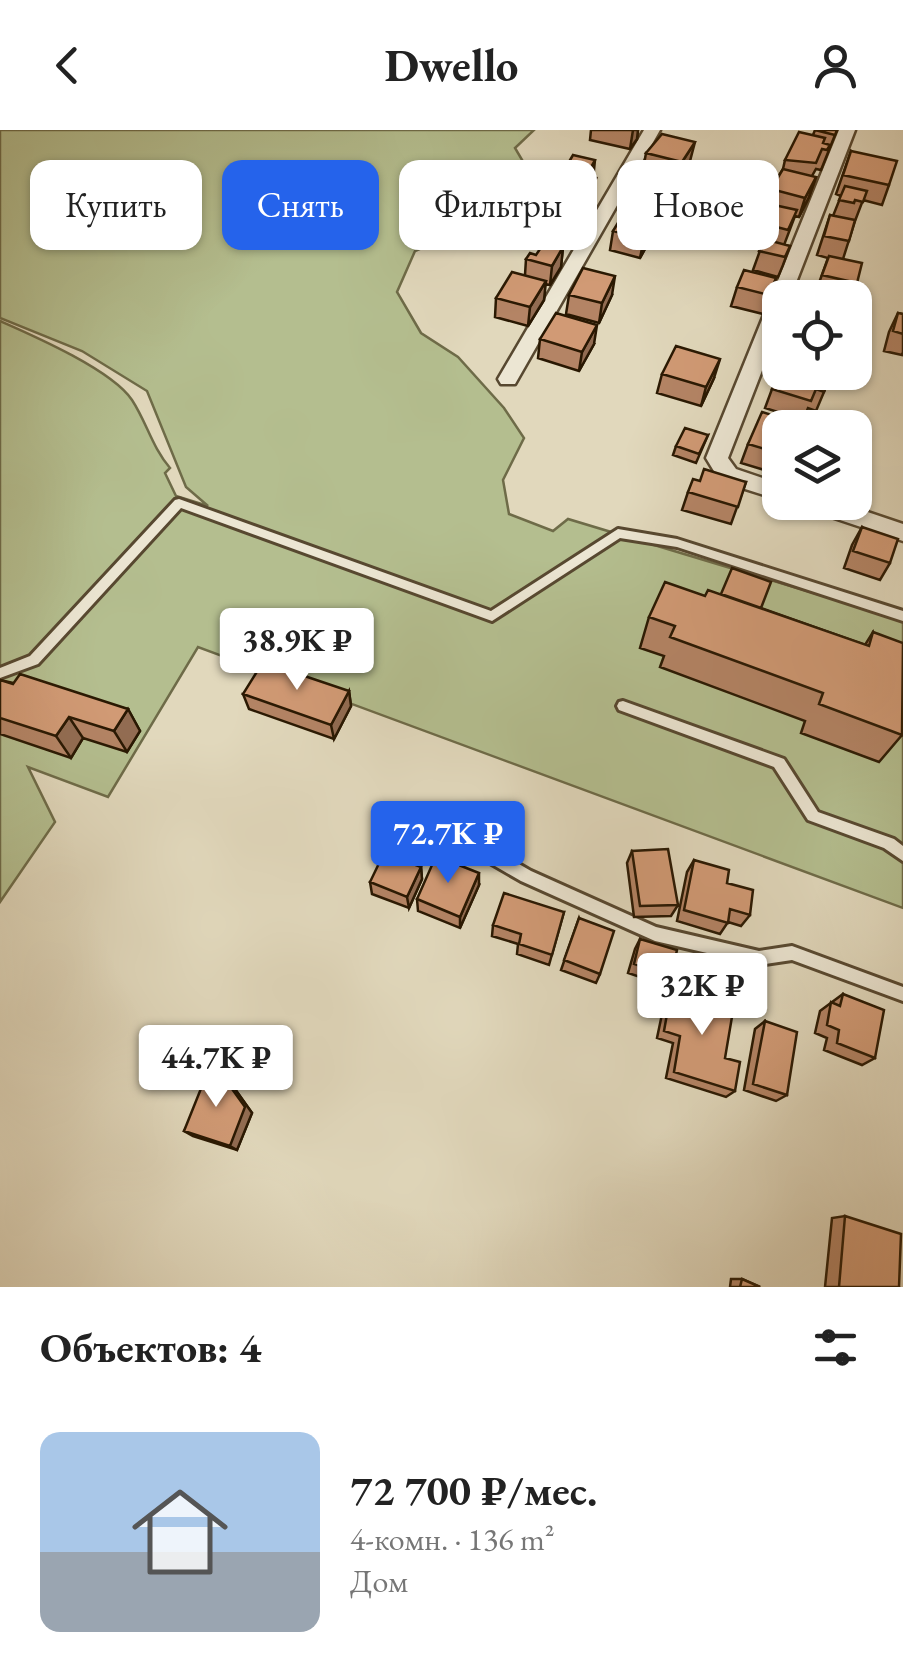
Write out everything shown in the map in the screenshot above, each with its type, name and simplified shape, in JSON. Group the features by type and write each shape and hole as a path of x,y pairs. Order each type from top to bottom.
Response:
{"street":[{"path":"508,379 652,130"},
{"path":"787,280 847,130"},
{"path":"762,344 718,458 728,475 762,486"},
{"path":"865,520 903,533"}],"lane":[{"path":"0,673 34,660 179,503 492,616 618,533 677,543 903,616"},
{"path":"624,706 779,763 813,816 888,843 903,854"},
{"path":"384,826 486,853 526,876 655,934 759,958 792,953 903,994"}],"green space":[{"path":"0,130 534,130 515,148 522,160 399,160 399,250 417,250 397,292 421,333 458,357 504,408 524,438 503,480 509,514 553,531 568,519 903,620 903,908 198,647 108,797 28,767 55,822 0,902 0,321 71,355 122,389 170,468 165,473 176,496 208,506 186,487 147,391 82,351 0,318"}],"building":[{"path":"799,132 825,138 823,143 830,145 827,150 822,149 816,163 785,160"},
{"path":"662,134 695,142 683,160 646,153"},
{"path":"851,151 897,161 889,185 843,175"},
{"path":"783,169 816,177 805,198 779,191"},
{"path":"845,186 867,191 863,202 839,200"},
{"path":"779,206 797,210 788,230 779,228"},
{"path":"830,215 855,220 849,241 824,236"},
{"path":"779,243 790,246 785,257 759,251 779,250"},
{"path":"539,250 561,250 552,266 526,259 530,253 536,255"},
{"path":"829,256 862,263 858,280 822,275"},
{"path":"583,268 615,276 602,303 569,295"},
{"path":"744,270 776,278 762,280 762,293 737,287"},
{"path":"512,272 546,281 530,307 496,298"},
{"path":"556,313 597,325 582,352 540,339"},
{"path":"898,313 903,314 903,334 893,331"},
{"path":"676,346 720,359 706,387 662,374"},
{"path":"775,390 816,390 811,401"},
{"path":"762,412 762,448 748,444"},
{"path":"685,428 708,435 699,454 676,446"},
{"path":"704,469 746,482 738,507 688,492 693,479 700,481"},
{"path":"862,527 898,539 890,563 853,551"},
{"path":"732,568 771,582 761,608 721,594"},
{"path":"665,582 705,596 708,590 869,646 873,632 903,643 902,735 819,704 823,693 670,637 675,626 649,617"},
{"path":"263,662 349,691 331,725 243,694"},
{"path":"20,674 128,709 114,731 69,717 56,736 0,718 0,680 13,684"},
{"path":"668,849 678,905 640,906 632,851"},
{"path":"384,853 421,867 407,897 370,882"},
{"path":"436,856 479,873 460,917 417,899"},
{"path":"694,860 729,870 727,883 753,890 750,915 730,909 728,923 684,910"},
{"path":"504,893 564,912 552,955 519,944 521,934 493,925"},
{"path":"579,918 614,931 600,974 564,960"},
{"path":"640,939 677,950 671,976 634,964"},
{"path":"672,986 734,1005 725,1058 740,1062 735,1091 674,1072 680,1036 664,1031"},
{"path":"843,994 884,1010 875,1058 837,1043 839,1030 827,1025 831,1002 840,1006"},
{"path":"765,1021 797,1032 787,1095 753,1084"},
{"path":"212,1061 245,1107 230,1146 184,1131"},
{"path":"845,1216 901,1234 899,1287 839,1287"},
{"path":"742,1279 760,1287 740,1287"}]}
